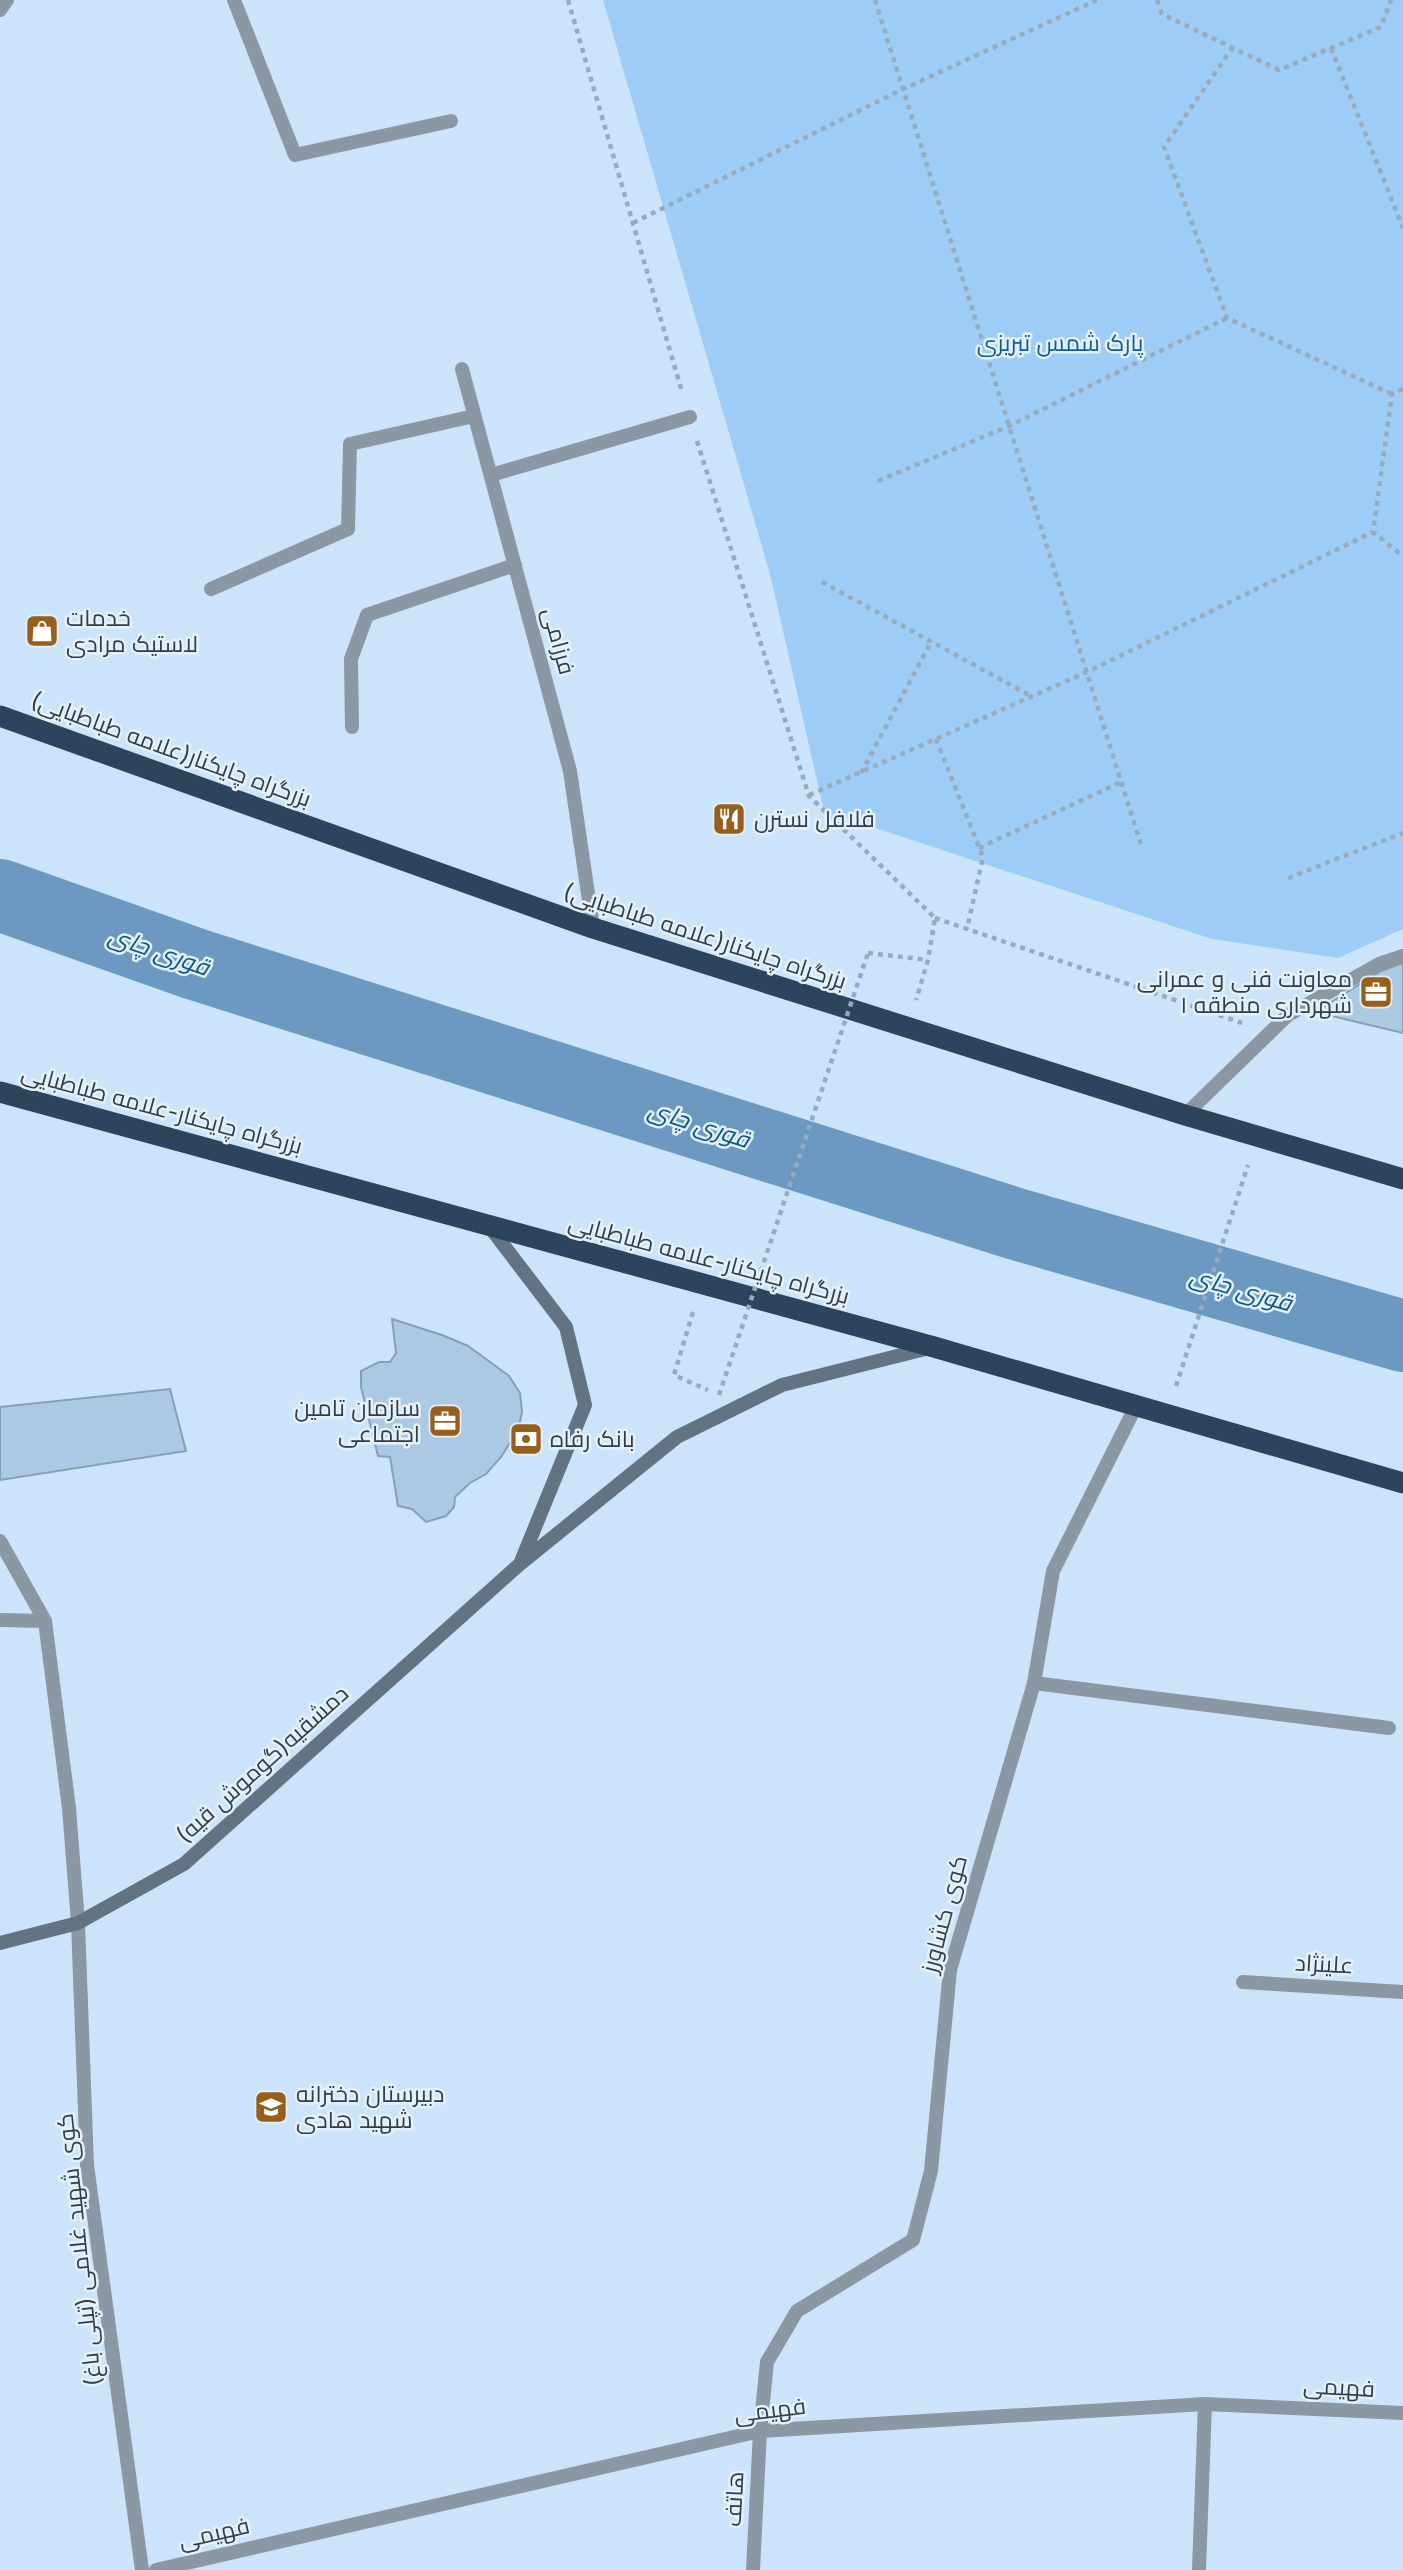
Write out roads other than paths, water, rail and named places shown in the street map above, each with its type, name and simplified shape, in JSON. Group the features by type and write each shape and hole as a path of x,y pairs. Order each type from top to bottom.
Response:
{"highway":[{"name":"بزرگراه چایکنار(علامه طباطبایی)","path":"0,716 593,928 1185,1115 1403,1179"},
{"name":"بزرگراه چایکنار-علامه طباطبایی","path":"0,1092 934,1347 1403,1483"}],"main road":[{"path":"489,1226 566,1327 585,1405 520,1563"},
{"name":"دمشقیه(گوموش قیه)","path":"0,1943 78,1923 184,1864 520,1563 677,1437 782,1385 934,1347"}],"street":[{"path":"0,10 7,0"},
{"path":"234,0 295,155 451,121"},
{"name":"فرزامی","path":"462,369 570,771 593,928"},
{"path":"211,589 348,529 350,444 474,416"},
{"path":"491,475 690,417"},
{"path":"352,727 351,659 367,615 515,565"},
{"path":"1185,1115 1288,1015 1378,964 1403,956"},
{"name":"کوی کشاورز","path":"760,2431 767,2362 797,2311 914,2240 931,2171 950,1970 1034,1683 1053,1571 1138,1404"},
{"path":"0,1541 44,1621"},
{"path":"0,1620 44,1621"},
{"name":"کوی شهید غلامی (تپلی باغ)","path":"44,1621 69,1808 78,1923 88,2165 142,2570"},
{"path":"1034,1683 1389,1728"},
{"name":"علینژاد","path":"1243,1982 1403,1992"},
{"path":"1199,2570 1205,2404"},
{"name":"فهیمی","path":"156,2570 760,2431 1205,2404 1403,2413"},
{"name":"هاتف","path":"752,2570 760,2431"}],"waterway":[{"name":"قوری چای","path":"0,895 195,964 1013,1223 1403,1336"}],"place":[{"name":"خدمات لاستیک مرادی","path":"42,631"},
{"name":"فلافل نسترن","path":"729,819"},
{"name":"معاونت فنی و عمرانی شهرداری منطقه ۱","path":"1376,992"},
{"name":"سازمان تامین اجتماعی","path":"445,1421"},
{"name":"بانک رفاه","path":"526,1439"},
{"name":"دبیرستان دخترانه شهید هادی","path":"271,2107"}],"park label":[{"name":"پارک شمس تبریزی","path":"1060,343"}]}
